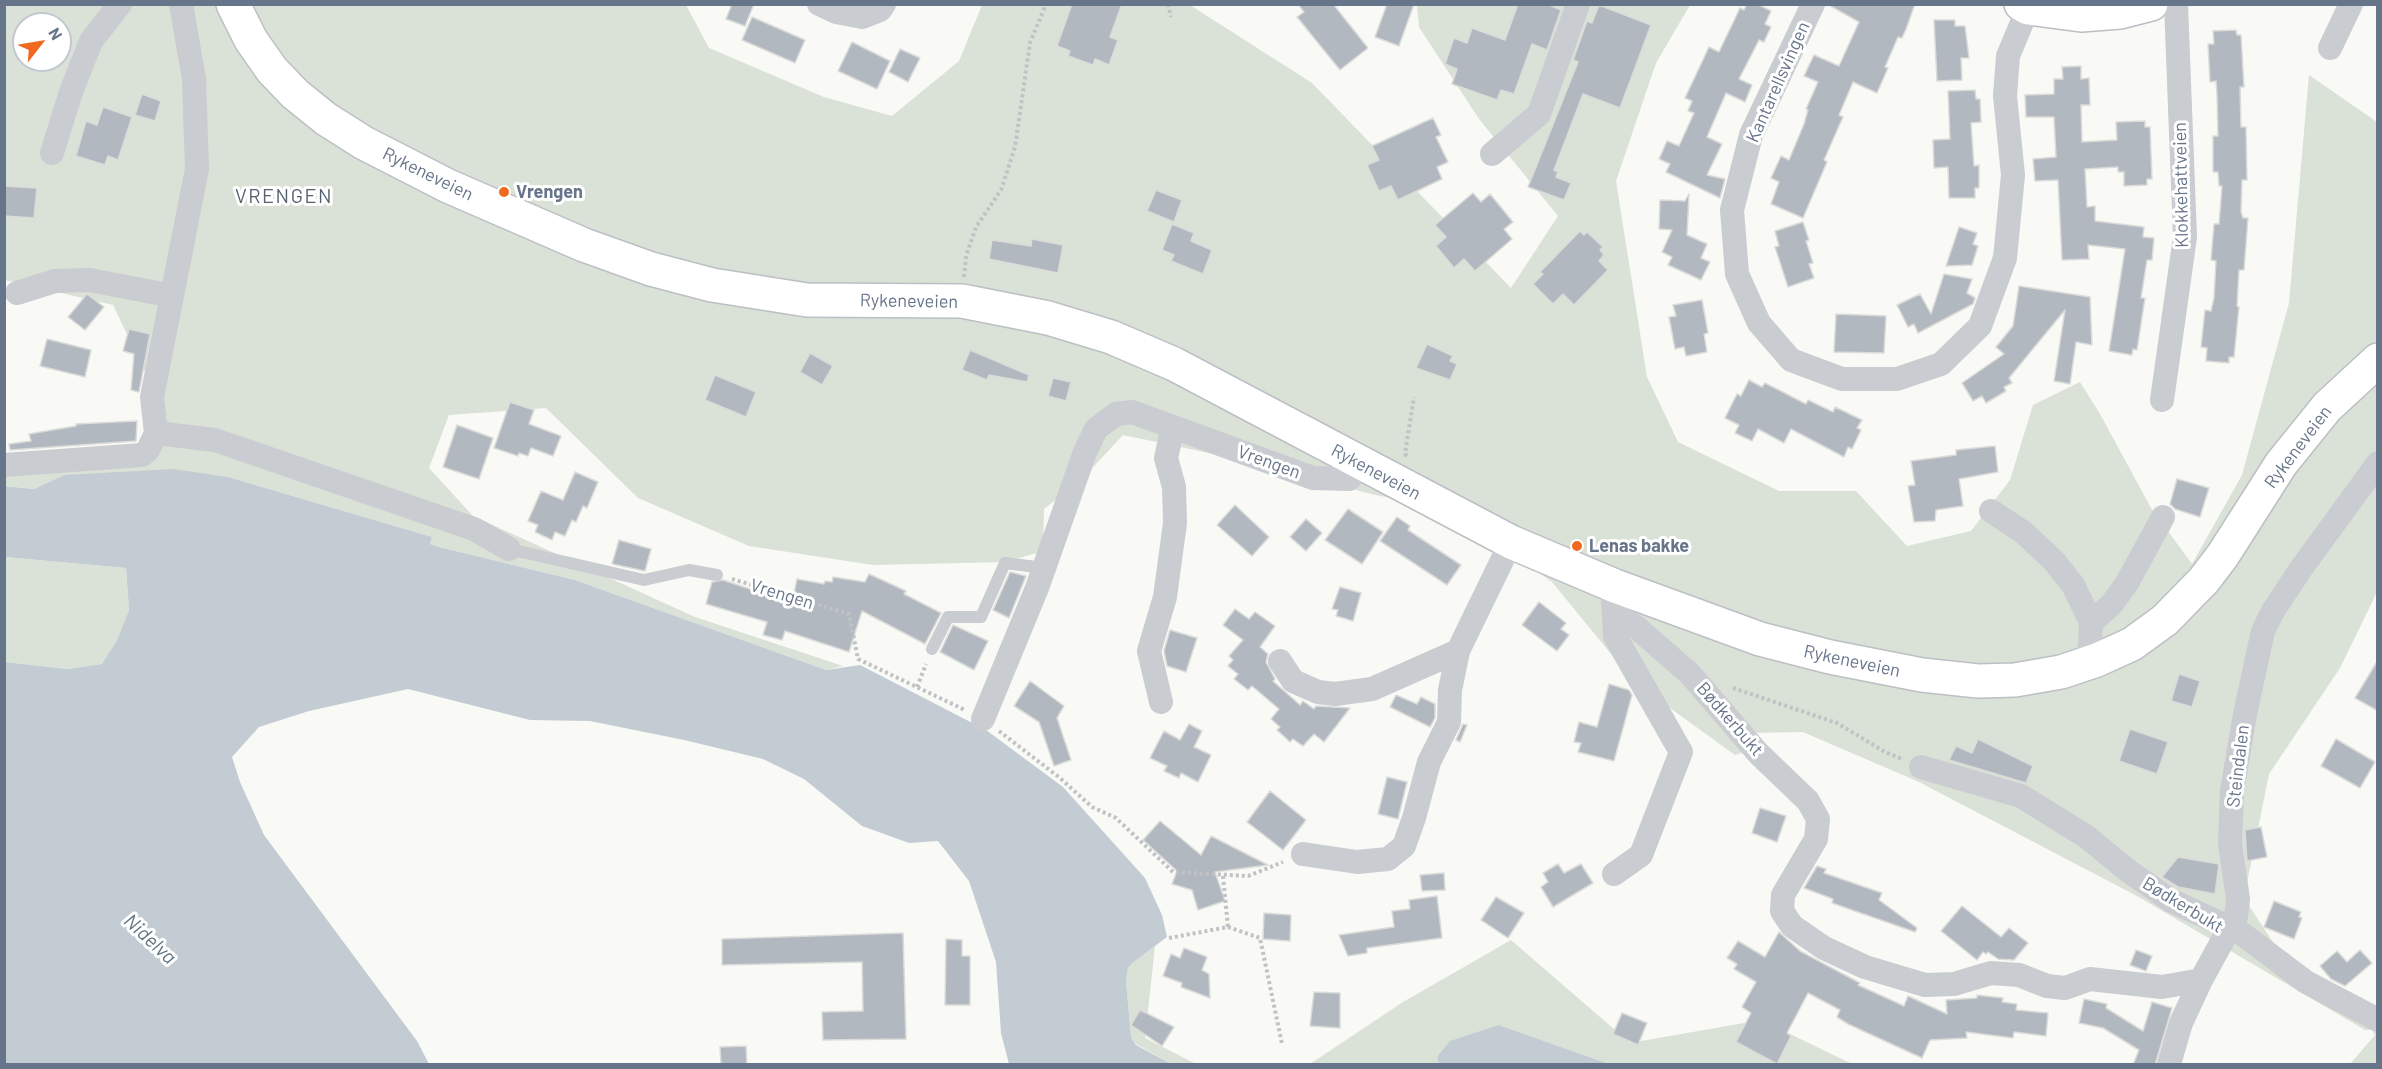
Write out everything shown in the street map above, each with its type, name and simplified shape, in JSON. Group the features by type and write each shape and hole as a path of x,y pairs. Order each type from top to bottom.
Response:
{"main road":[{"name":"Rykeneveien","path":"233,4 251,40 272,70 294,94 326,119 364,143 448,186 584,245 651,269 712,285 791,298 962,301 1048,318 1111,337 1174,364 1511,542 1614,600 1830,657 1922,675 1978,681 2015,680 2061,672 2097,660 2132,644 2165,620 2204,580 2223,555 2281,464 2327,407 2378,360"},
{"path":"2024,6 2081,15 2120,12 2151,4"}],"street":[{"path":"52,153 70,92 91,41 120,4"},
{"path":"4,465 142,455 148,450 156,433 152,397 197,169 194,80 182,4"},
{"path":"819,4 836,12 862,17 880,10 884,4"},
{"path":"1492,154 1539,114 1578,4"},
{"name":"Kantarellsvingen","path":"1813,4 1751,135 1732,210 1737,274 1759,323 1791,360 1842,379 1897,380 1941,364 1980,326 2005,258 2013,175 2005,96 2008,56 2024,6"},
{"name":"Klokkehattveien","path":"2162,400 2185,237 2176,4"},
{"path":"2330,48 2351,4"},
{"path":"17,293 55,280 90,280 172,296"},
{"name":"Vrengen","path":"983,719 1044,568 1096,429 1116,414 1132,412 1313,478 1349,479 1363,465"},
{"path":"1161,702 1149,651 1165,597 1175,523 1174,487 1166,458 1173,427"},
{"path":"156,433 215,440 474,529 509,549"},
{"name":"Steindalen","path":"2230,930 2236,916 2238,899 2230,844 2232,791 2245,714 2263,631 2300,570 2378,463"},
{"path":"1990,511 2023,532 2054,561 2073,585 2091,622 2090,647 2097,660"},
{"path":"2091,622 2111,604 2127,583 2163,516"},
{"path":"1303,854 1357,862 1388,859 1404,846 1429,762 1449,722 1450,690 1458,651 1511,542"},
{"path":"1614,600 1615,636 1681,752 1641,855 1614,874"},
{"name":"Bødkerbukt","path":"1614,600 1636,627 1690,674 1758,753 1808,801 1818,819 1816,839 1783,895 1782,911 1792,926 1824,948 1864,967 1925,985 1954,984 1991,973 2019,975 2047,986 2065,988 2090,979 2162,987 2201,980 2230,930 2170,900 2127,870 2087,837 2021,796 1921,767"},
{"path":"1280,662 1293,681 1318,692 1335,694 1372,689 1458,651"},
{"path":"2230,930 2241,933 2306,982 2378,1020"},
{"path":"2169,1065 2181,1023 2201,980"}],"lane":[{"path":"509,549 644,580 689,570 717,575"},
{"path":"932,649 948,617 981,616 1005,563 1044,568"}],"path":[{"path":"962,301 966,256 976,228 1001,190 1015,147 1030,43 1046,4"},
{"path":"1168,4 1171,17"},
{"path":"1414,398 1405,454 1414,461"},
{"name":"Vrengen","path":"717,575 849,614 858,659 983,719 1060,778 1092,807 1116,818 1173,872 1223,876"},
{"path":"917,687 932,649"},
{"path":"1690,674 1837,723 1885,752 1921,767"},
{"path":"1228,927 1223,876 1248,876 1303,854"},
{"path":"1169,938 1228,927 1260,938 1282,1044"}],"shaded area":[{"path":"5,5 686,5 709,48 824,97 892,116 959,61 982,5 1190,5 1312,83 1511,288 1558,216 1479,119 1419,27 1417,5 1690,5 1656,63 1616,181 1647,377 1678,442 1779,491 1856,491 1907,546 1971,531 2010,480 2033,405 2080,382 2151,508 2192,564 2242,475 2289,303 2309,75 2377,122 2377,592 2340,668 2269,774 2244,898 2286,962 2377,1016 2377,1064 2350,1064 2375,1035 2372,1030 2365,1030 2137,896 1919,782 1803,732 1748,733 1751,750 1735,755 1634,682 1552,582 1448,510 1371,494 1247,461 1123,435 1082,479 1044,509 1043,551 1006,562 873,565 749,546 638,498 546,408 449,415 429,468 473,516 695,617 843,666 826,670 575,580 439,547 430,544 432,537 228,477 64,475 34,489 5,486 5,467 145,450 167,418 113,305 5,280"},
{"path":"4,557 126,568 129,610 117,640 102,664 68,669 5,662"},
{"path":"1511,940 1630,1043 1761,1020 1852,1064 1609,1064 1499,1025 1437,1057 1439,1064 1310,1064 1403,1002"},
{"path":"1155,946 1145,1038 1196,1064 1171,1064 1136,1044 1131,1037 1126,981 1128,968 1131,963"}],"water":[{"name":"Nidelva","path":"173,469 228,477 432,537 430,544 439,547 575,580 826,670 860,665 986,730 1063,787 1145,878 1162,915 1167,937 1128,968 1126,981 1131,1037 1136,1045 1171,1064 1009,1064 1001,1033 996,962 969,881 938,841 909,843 862,826 804,779 763,759 590,721 530,720 408,689 309,711 259,727 232,757 240,782 264,835 417,1041 429,1064 5,1064 5,662 68,669 102,664 117,640 129,610 126,568 5,557 4,486 34,489 64,475"},
{"path":"1499,1025 1609,1064 1439,1064 1437,1057 1450,1041"}],"building":[{"path":"732,4 754,4 745,26 726,19"},
{"path":"1072,4 1122,4 1110,37 1118,40 1109,65 1095,59 1093,65 1068,56 1070,51 1057,46"},
{"path":"1298,4 1333,4 1368,48 1340,70 1297,17 1304,12"},
{"path":"1387,4 1414,4 1399,46 1375,37"},
{"path":"1518,4 1547,4 1561,10 1547,50 1532,44 1514,94 1501,90 1497,100 1452,84 1457,69 1445,64 1454,38 1467,43 1472,28 1505,40"},
{"path":"1747,4 1757,4 1771,11 1765,24 1771,27 1764,42 1759,40 1739,79 1752,85 1745,102 1726,93 1707,137 1722,144 1707,175 1725,179 1720,198 1666,172 1670,164 1659,159 1667,141 1679,146 1694,113 1688,111 1692,101 1685,98 1709,47 1719,52 1740,8 1744,10"},
{"path":"1827,4 1915,4 1902,38 1898,37 1885,67 1888,68 1877,93 1853,82 1839,115 1843,117 1824,160 1827,162 1803,218 1771,204 1779,182 1771,178 1781,156 1789,160 1804,124 1808,110 1806,109 1818,82 1804,76 1814,55 1839,66 1859,22"},
{"path":"1599,5 1651,25 1620,108 1583,94 1554,170 1558,172 1556,177 1571,183 1564,200 1528,187 1578,62 1573,60 1587,21 1592,23"},
{"path":"752,17 805,40 795,63 742,40"},
{"path":"1934,20 1955,20 1955,26 1965,26 1969,58 1961,58 1962,80 1937,81"},
{"path":"2236,30 2237,35 2241,35 2244,87 2240,87 2241,127 2246,127 2247,180 2242,180 2241,212 2243,218 2248,218 2244,270 2239,270 2237,306 2239,307 2234,357 2229,357 2229,363 2206,361 2207,348 2201,347 2205,310 2211,311 2214,298 2216,261 2211,260 2214,224 2219,224 2222,186 2219,186 2218,172 2213,172 2213,136 2218,136 2217,95 2216,81 2210,82 2208,44 2214,44 2213,31"},
{"path":"852,42 890,61 877,89 838,71"},
{"path":"900,49 920,58 908,82 889,72"},
{"path":"2081,66 2081,79 2089,78 2090,105 2081,105 2082,142 2117,140 2116,122 2145,121 2145,127 2150,127 2152,179 2147,179 2147,185 2124,186 2124,172 2118,172 2118,167 2085,169 2087,207 2095,206 2095,221 2144,227 2143,237 2154,238 2152,260 2147,260 2141,298 2145,298 2137,350 2133,349 2132,355 2109,351 2125,249 2088,245 2089,259 2062,260 2058,180 2035,181 2033,159 2056,157 2054,117 2026,117 2025,95 2054,94 2054,79 2063,79 2062,67"},
{"path":"1975,90 1976,99 1980,99 1981,122 1971,123 1974,166 1979,165 1979,188 1975,188 1975,198 1949,198 1948,167 1934,168 1933,140 1950,139 1948,91"},
{"path":"142,94 161,101 155,121 135,115"},
{"path":"103,107 132,117 118,160 108,156 105,165 76,156 86,121 97,125"},
{"path":"1433,118 1441,135 1436,137 1448,162 1437,167 1442,179 1398,200 1391,186 1379,191 1367,165 1379,160 1372,146"},
{"path":"4,186 37,188 34,218 4,216"},
{"path":"1156,190 1182,200 1174,222 1147,211"},
{"path":"1473,193 1481,202 1490,194 1513,222 1504,229 1512,239 1475,271 1464,259 1454,268 1436,246 1446,237 1435,225"},
{"path":"1689,194 1687,235 1707,244 1701,258 1710,262 1701,280 1668,265 1672,257 1662,252 1672,230 1659,229 1660,200 1685,201"},
{"path":"1803,222 1809,240 1806,241 1813,263 1809,264 1814,278 1788,287 1775,247 1779,246 1775,231"},
{"path":"1172,224 1194,233 1191,241 1212,250 1203,274 1171,261 1174,255 1162,250"},
{"path":"1959,227 1977,233 1973,244 1978,246 1972,265 1946,266"},
{"path":"1580,231 1584,235 1587,232 1603,247 1600,250 1604,255 1599,261 1608,270 1574,305 1563,294 1553,304 1533,284 1543,274 1540,272"},
{"path":"1032,239 1063,245 1058,273 989,259 992,240 1031,246"},
{"path":"1944,274 1972,279 1967,293 1975,298 1973,304 1918,333 1914,324 1908,327 1897,305 1920,294 1931,314"},
{"path":"2019,286 2090,297 2092,345 2076,342 2070,384 2054,381 2065,310 2009,378 2012,383 2004,387 2006,391 1986,403 1982,396 1973,401 1962,383 2004,354 1996,347 2013,326"},
{"path":"87,294 104,307 85,330 68,317"},
{"path":"1702,300 1708,333 1704,334 1707,352 1686,356 1684,347 1675,349 1669,317 1676,316 1673,305"},
{"path":"1836,314 1886,316 1884,353 1834,352"},
{"path":"129,329 150,334 139,392 131,390 134,354 123,351"},
{"path":"47,339 91,350 85,377 40,366"},
{"path":"1427,344 1453,356 1450,361 1457,364 1450,380 1416,368"},
{"path":"970,350 1029,375 1027,382 989,375 987,380 962,370"},
{"path":"810,353 833,366 822,385 800,372"},
{"path":"715,375 756,392 746,417 705,400"},
{"path":"1053,378 1071,382 1066,401 1048,396"},
{"path":"1749,380 1762,387 1765,383 1806,404 1808,400 1833,412 1835,407 1862,420 1857,428 1861,430 1852,449 1848,447 1844,457 1791,429 1784,443 1758,429 1752,441 1735,433 1739,425 1725,418 1737,394 1741,396"},
{"path":"510,402 534,410 529,424 561,436 553,456 531,448 528,456 519,453 518,456 494,448"},
{"path":"137,421 136,441 10,450 9,444 31,441 29,434 76,426 76,424"},
{"path":"457,425 493,438 479,479 443,467"},
{"path":"1995,446 1998,472 1959,479 1963,506 1936,510 1935,521 1914,522 1908,486 1915,485 1911,461 1956,455 1956,450"},
{"path":"575,472 598,482 587,508 583,506 576,522 572,520 565,536 555,532 552,540 535,532 538,525 528,521 541,491 563,500"},
{"path":"2177,479 2209,488 2200,517 2175,509 2170,504"},
{"path":"1235,505 1269,537 1252,556 1217,525"},
{"path":"1348,509 1383,532 1362,564 1325,540"},
{"path":"1397,517 1410,526 1408,530 1461,565 1447,585 1380,541"},
{"path":"1306,519 1322,533 1306,551 1290,537"},
{"path":"619,540 651,549 645,571 612,564"},
{"path":"1010,572 1026,576 1009,618 993,610"},
{"path":"869,574 906,591 904,594 941,613 925,644 862,611 849,652 785,631 782,640 763,635 767,622 706,604 712,582 723,580 792,603 797,579 824,584 825,581 832,582 833,577 865,582"},
{"path":"1340,587 1361,593 1353,621 1336,616 1338,610 1332,609"},
{"path":"1539,602 1566,623 1561,629 1569,635 1557,651 1522,625"},
{"path":"1235,609 1249,619 1255,612 1275,626 1260,647 1268,654 1266,662 1275,679 1273,681 1300,705 1303,701 1314,709 1316,706 1350,708 1324,742 1314,734 1303,746 1293,739 1290,742 1277,730 1280,727 1271,719 1279,709 1252,686 1248,690 1234,679 1238,674 1228,666 1233,660 1229,656 1243,640 1223,625"},
{"path":"953,625 988,641 974,670 940,652"},
{"path":"1170,630 1197,638 1186,672 1167,666 1164,651"},
{"path":"2378,660 2378,711 2355,698"},
{"path":"2179,674 2200,681 2192,707 2171,701"},
{"path":"1030,681 1064,706 1057,718 1071,760 1054,766 1039,722 1014,706"},
{"path":"1609,684 1629,690 1632,695 1614,761 1578,752 1581,743 1574,742 1579,722 1597,727"},
{"path":"1396,695 1417,704 1421,697 1435,704 1435,718 1430,727 1390,707"},
{"path":"1189,724 1202,731 1194,747 1211,755 1198,782 1181,773 1179,778 1164,771 1167,766 1150,758 1164,731 1180,740"},
{"path":"1463,724 1467,725 1460,742 1456,740"},
{"path":"2130,729 2168,742 2157,774 2119,761"},
{"path":"1978,739 2033,766 2026,783 1949,760 1956,746 1972,753"},
{"path":"2336,739 2375,762 2360,788 2321,766"},
{"path":"1387,777 1407,782 1398,819 1378,814"},
{"path":"1270,791 1306,820 1283,850 1247,822"},
{"path":"1760,808 1786,816 1777,842 1752,833"},
{"path":"1160,821 1201,855 1211,836 1268,865 1215,872 1225,901 1198,910 1192,890 1172,884 1177,871 1143,840"},
{"path":"2261,827 2267,857 2247,861 2245,830"},
{"path":"2178,857 2219,864 2215,894 2178,887 2162,877"},
{"path":"1558,864 1564,873 1581,864 1593,883 1553,907 1541,887 1548,882 1543,873"},
{"path":"1817,866 1826,869 1824,873 1882,893 1879,900 1917,928 1915,932 1832,903 1833,899 1804,888"},
{"path":"1444,873 1445,890 1422,891 1420,875"},
{"path":"1437,896 1442,938 1367,948 1367,953 1348,956 1339,935 1394,927 1392,911 1410,909 1409,900"},
{"path":"1496,897 1524,913 1508,938 1481,920"},
{"path":"2274,901 2301,912 2299,917 2302,918 2294,939 2264,927"},
{"path":"1962,906 2001,937 2009,928 2028,943 2014,960 1998,959 1988,952 1986,954 1983,952 1977,960 1941,931"},
{"path":"1264,913 1291,915 1290,941 1263,939"},
{"path":"1779,932 1800,951 1860,983 1858,985 1904,1006 1908,996 1947,1014 1946,1000 1977,998 1977,995 2003,998 2002,1002 2017,1004 2016,1010 2048,1013 2046,1036 2014,1032 2013,1038 1966,1032 1967,1038 1930,1040 1922,1058 1848,1024 1837,1017 1840,1010 1808,993 1787,1033 1791,1036 1777,1064 1736,1042 1751,1013 1742,1007 1756,982 1734,969 1737,964 1727,958 1738,941 1765,957"},
{"path":"903,933 906,1039 823,1040 822,1012 863,1011 862,962 722,965 722,939"},
{"path":"946,939 962,940 962,956 970,956 970,1005 945,1005"},
{"path":"1184,948 1207,957 1202,970 1209,974 1210,998 1181,987 1182,983 1163,976 1171,954 1180,958"},
{"path":"2136,950 2152,956 2146,971 2130,965"},
{"path":"2360,950 2372,963 2345,986 2331,979 2320,966 2337,951 2347,962"},
{"path":"1314,992 1340,993 1340,1028 1310,1026"},
{"path":"2084,999 2107,1004 2106,1008 2143,1031 2152,1002 2172,1008 2155,1065 2133,1065 2139,1050 2103,1028 2079,1023"},
{"path":"1140,1010 1174,1027 1162,1046 1131,1025"},
{"path":"1622,1013 1647,1023 1638,1045 1613,1034"},
{"path":"746,1046 747,1065 721,1065 720,1047"}],"place":[{"name":"Vrengen","path":"504,192"},
{"name":"Lenas bakke","path":"1577,546"}],"district":[{"name":"VRENGEN","path":"284,196"}]}
